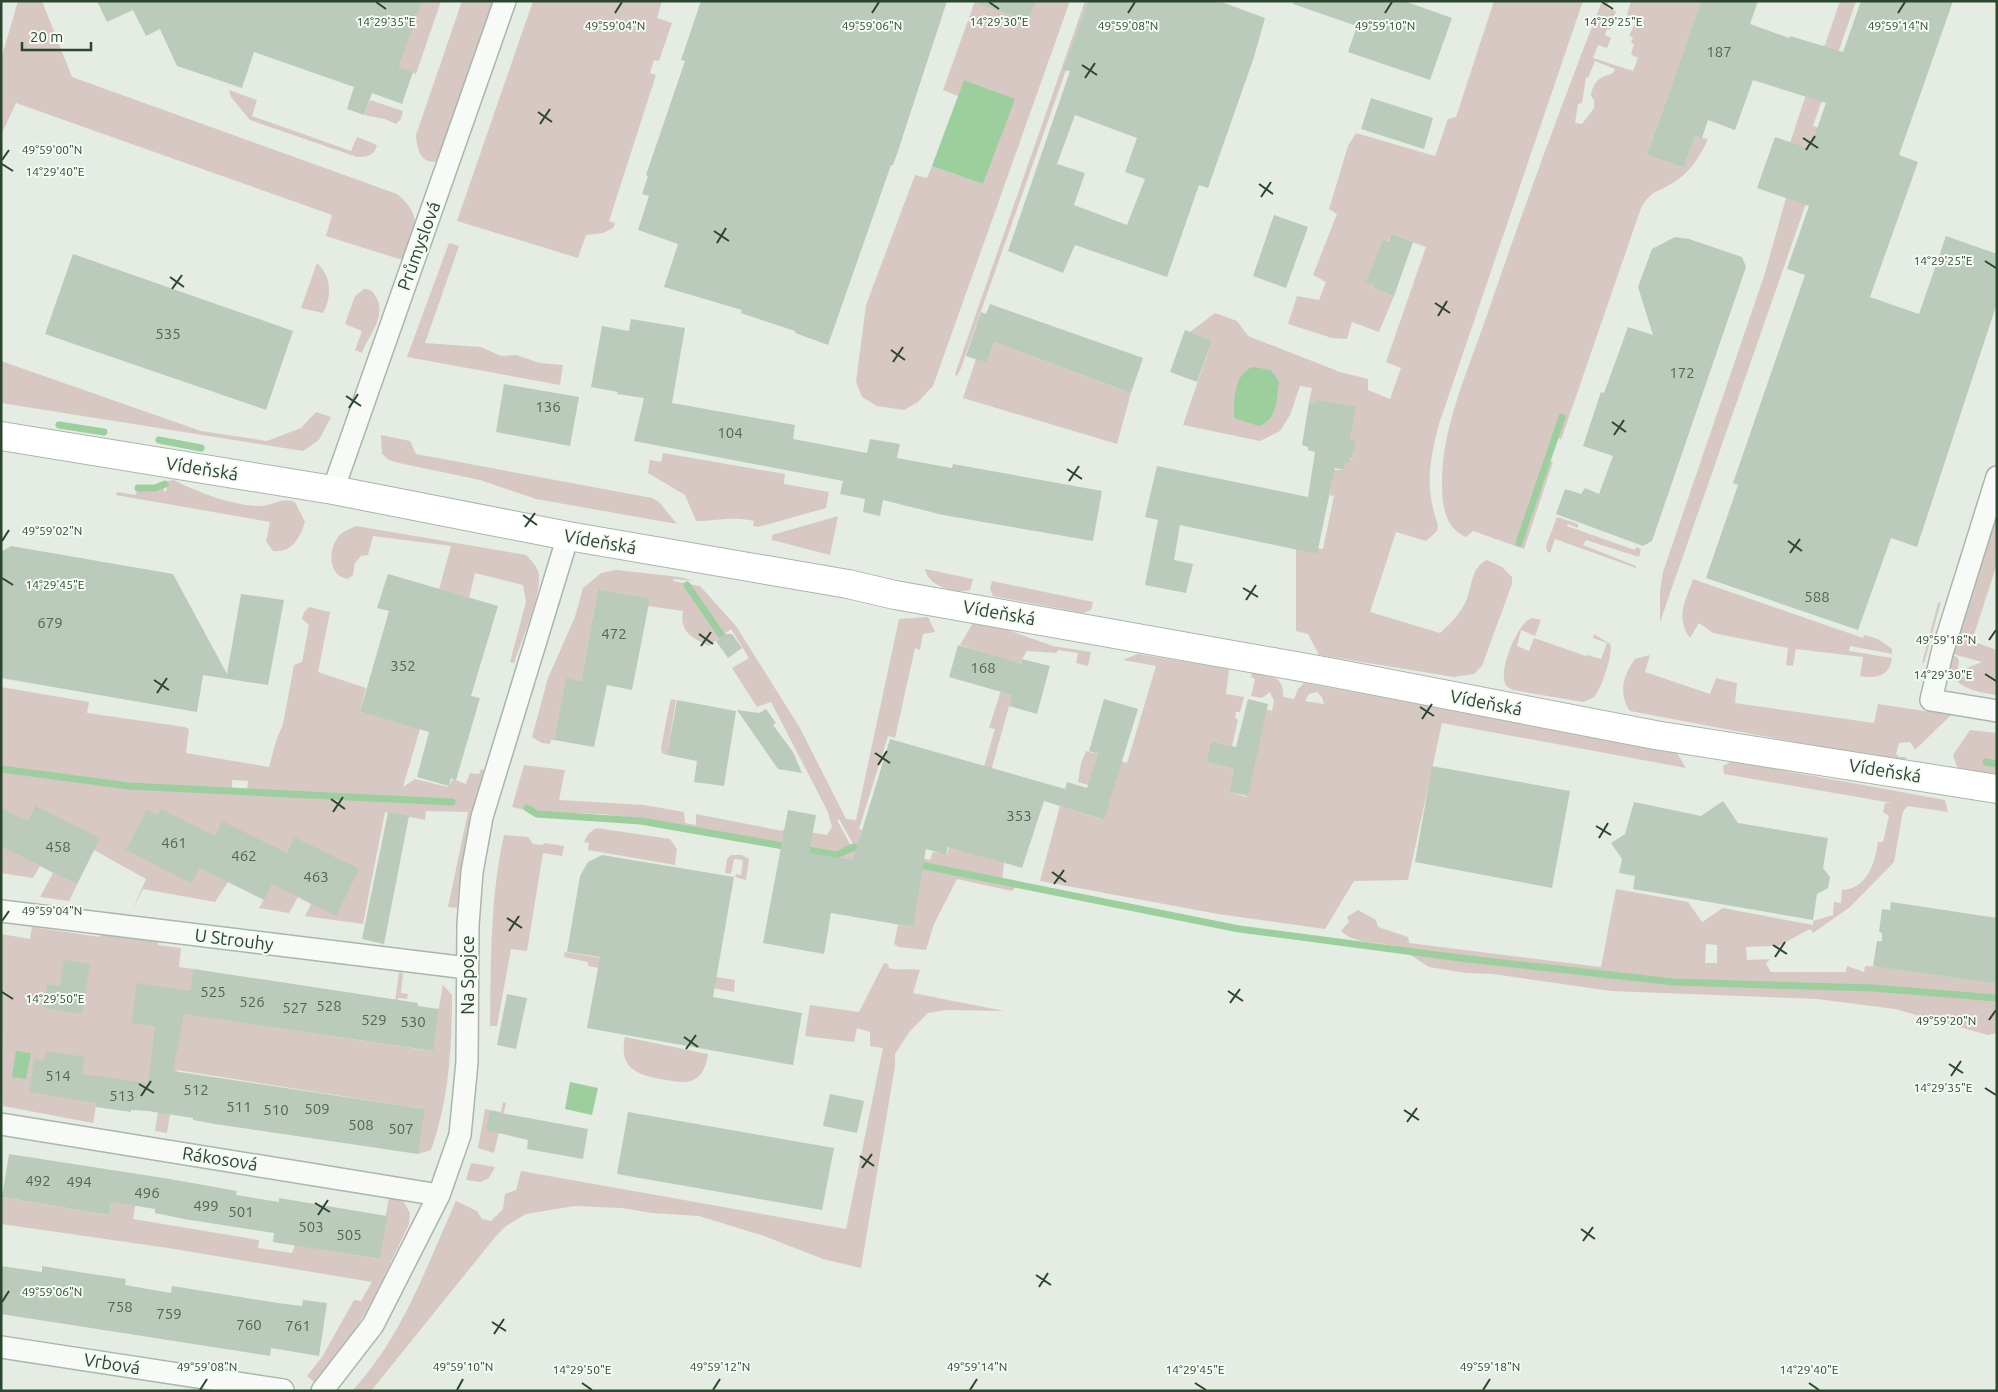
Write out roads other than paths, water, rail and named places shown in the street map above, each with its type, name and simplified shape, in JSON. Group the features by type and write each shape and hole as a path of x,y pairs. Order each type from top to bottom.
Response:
{"main road":[{"name":"Vídeňská","path":"1,436 333,490 568,536 848,584 1329,672 1655,735 1997,789"}],"street":[{"name":"Průmyslová","path":"333,490 505,1"},
{"path":"1997,476 1942,653 1931,700 1997,711"},
{"name":"Na Spojce","path":"322,1391 373,1325 439,1195 460,1135 467,1062 467,968 472,872 482,817 568,536"},
{"name":"U Strouhy","path":"1,912 467,968"},
{"name":"Rákosová","path":"1,1124 439,1195"},
{"name":"Vrbová","path":"1,1346 283,1390"}],"waterway":[{"path":"1519,543 1562,417"},
{"path":"59,425 104,432"},
{"path":"159,440 201,448"},
{"path":"138,488 155,488 165,484"},
{"path":"687,585 722,636"},
{"path":"1986,762 1997,764"},
{"path":"1,769 129,786 452,802"},
{"path":"527,808 537,814 641,821 789,847"},
{"path":"802,849 837,855 853,847 864,850"},
{"path":"915,864 1239,929 1460,958 1674,982 1873,988 1997,998"}]}
